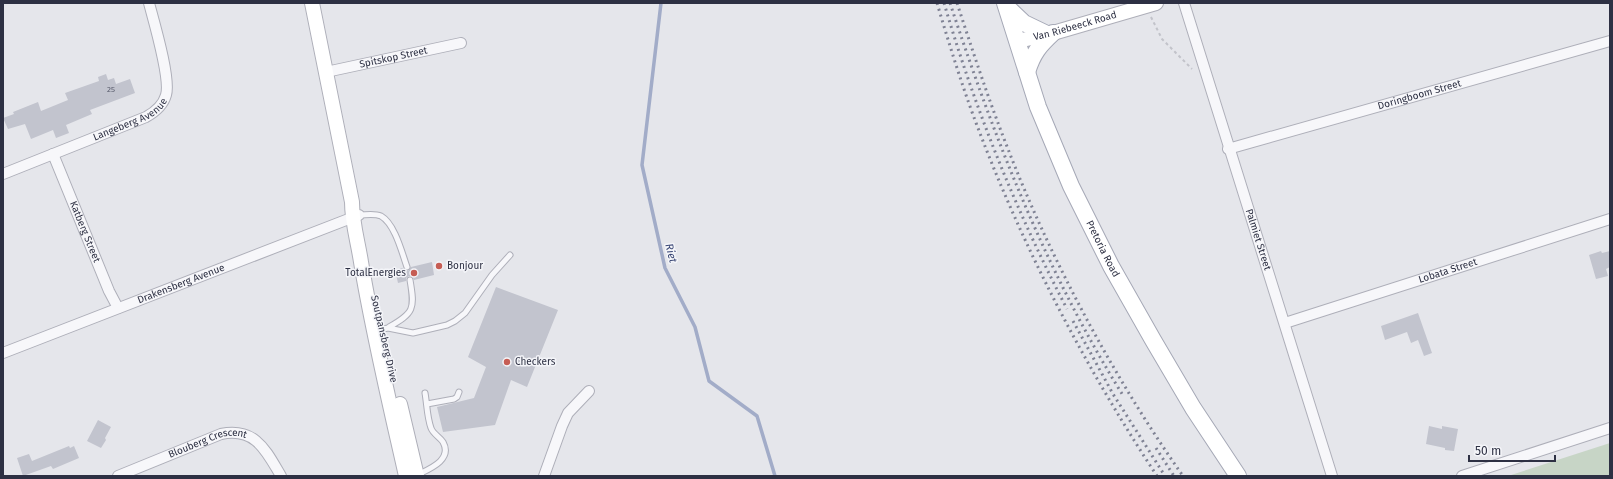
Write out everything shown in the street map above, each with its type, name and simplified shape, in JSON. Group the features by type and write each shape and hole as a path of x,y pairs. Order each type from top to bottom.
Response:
{"main road":[{"path":"1005,4 1024,22 1051,34 1034,52 1027,72"},
{"name":"Pretoria Road","path":"1005,4 1038,107 1071,186 1111,266 1193,408 1238,476"}],"street":[{"name":"Langeberg Avenue","path":"3,174 146,117 154,112 164,101 167,94 166,78 150,3"},
{"name":"Soutpansberg Drive","path":"312,3 355,216 414,476"},
{"name":"Palmiet Street","path":"1184,3 1228,149 1285,323 1332,476"},
{"name":"Van Riebeeck Road","path":"1018,41 1051,34 1151,4"},
{"name":"Doringboom Street","path":"1228,149 1610,41"},
{"name":"Spitskop Street","path":"326,72 461,43"},
{"name":"Katberg Street","path":"54,154 109,291 118,308"},
{"name":"Drakensberg Avenue","path":"3,353 355,216"},
{"name":"Lobata Street","path":"1285,323 1610,219"},
{"path":"544,476 568,413 589,391"},
{"path":"1462,476 1610,428"},
{"name":"Blouberg Crescent","path":"118,476 222,434 231,432 248,436 262,445 281,476"}],"lane":[{"path":"355,216 374,214 385,220 398,242 407,267"},
{"path":"381,329 413,333 447,325 455,321 465,313 492,275 510,255"},
{"path":"381,329 402,320 411,310 412,302 410,280"},
{"path":"427,404 454,399 457,397 459,392"},
{"path":"414,476 436,465 443,459 445,454 444,444 431,427 425,393"}],"path":[{"path":"1151,4 1162,39 1194,71"}],"green space":[{"path":"1610,443 1610,476 1508,476"}],"building":[{"path":"106,74 108,80 114,78 116,84 130,79 135,93 90,110 92,114 66,125 69,133 56,138 53,130 31,139 25,124 8,129 3,118 14,114 13,112 38,102 41,111 68,100 65,93 99,81 98,77"},
{"path":"1601,251 1602,253 1610,251 1610,267 1606,269 1608,276 1596,279 1589,255"},
{"path":"432,262 434,275 414,280 412,276 409,276 406,278 406,281 398,283 395,270 403,268 408,271 411,267"},
{"name":"Checkers","path":"496,287 558,310 527,387 511,380 495,425 443,432 437,407 474,398 486,367 468,357"},
{"path":"1418,313 1432,353 1424,356 1418,340 1411,343 1407,332 1385,340 1381,326"},
{"path":"98,420 111,427 101,448 87,441"},
{"path":"1429,426 1442,429 1442,426 1458,429 1454,451 1445,450 1445,448 1426,444"},
{"path":"69,446 70,448 74,446 79,458 53,469 51,466 23,476 17,458 29,454 32,461"}],"waterway":[{"name":"Riet","path":"661,3 642,165 665,268 695,327 709,381 757,416 775,476"}],"railway":[{"path":"937,3 972,112 990,160 1031,253 1103,389 1157,476"},
{"path":"944,3 969,82 998,159 1048,272 1067,309"},
{"path":"950,3 985,105 1025,205 1071,303 1096,350 1124,397"},
{"path":"957,3 1001,131 1025,191 1064,275 1109,359 1157,438 1183,476"},
{"path":"1073,321 1113,394 1165,476"},
{"path":"1156,448 1174,476"}],"place":[{"name":"Bonjour","path":"439,266"},
{"name":"TotalEnergies","path":"414,273"},
{"name":"Checkers","path":"507,362"}]}
